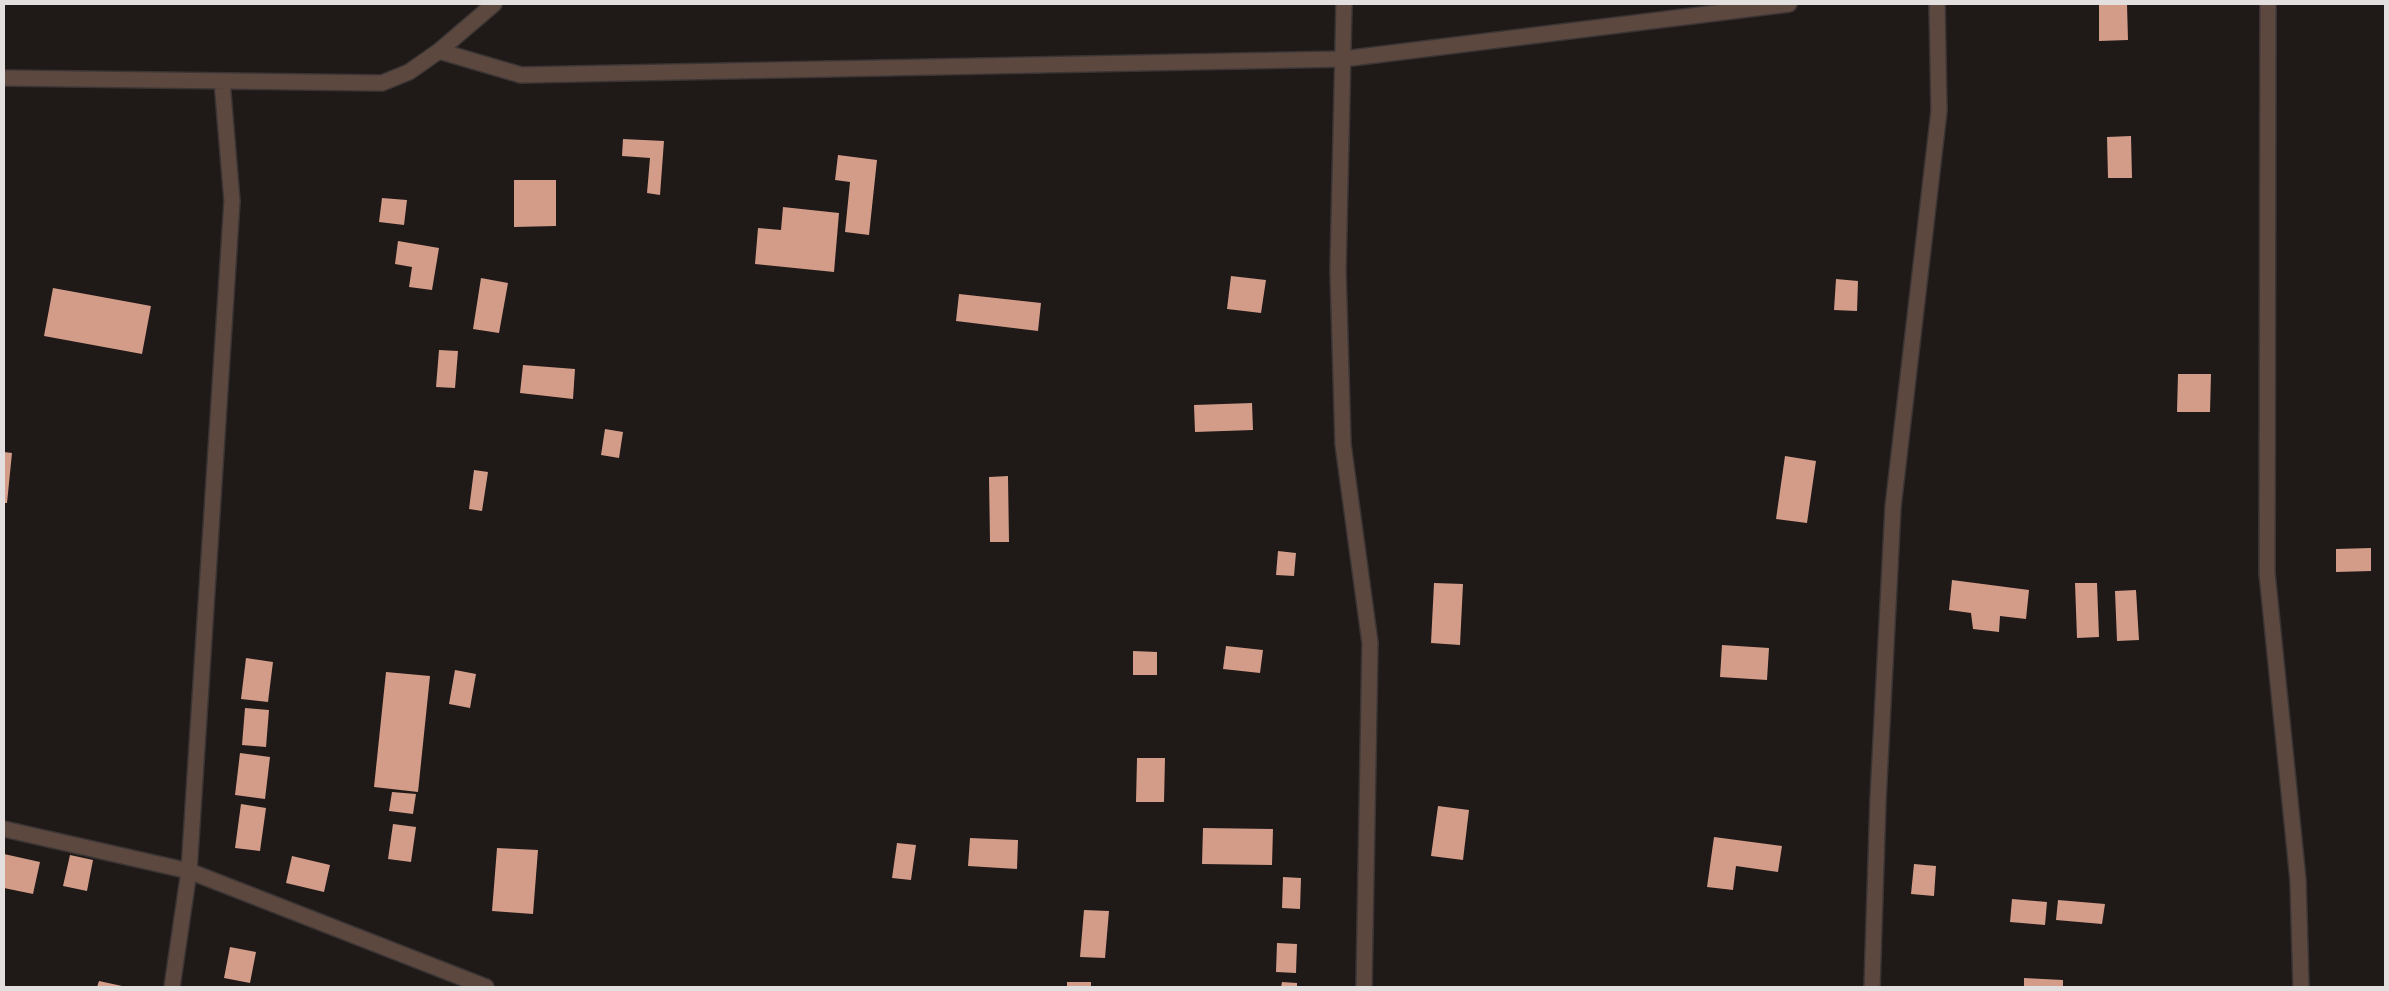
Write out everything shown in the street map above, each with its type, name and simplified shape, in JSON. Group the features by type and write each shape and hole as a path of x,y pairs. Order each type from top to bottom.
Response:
{"street":[{"path":"4,78 382,83 409,72 439,51 494,4"},
{"path":"1344,4 1338,270 1343,444 1370,642 1364,987"},
{"path":"439,51 521,74 1343,59 1790,4"},
{"path":"1872,987 1878,800 1893,507 1939,111 1937,4"},
{"path":"2268,4 2267,574 2298,880 2300,987"},
{"path":"172,987 189,871 232,201 222,81"},
{"path":"4,829 189,871 486,987"}],"building":[{"path":"2099,4 2127,4 2128,40 2099,41"},
{"path":"2131,136 2132,178 2108,178 2107,137"},
{"path":"623,139 664,141 660,195 647,193 650,158 622,156"},
{"path":"838,155 877,160 869,235 845,232 850,182 835,180"},
{"path":"514,180 556,180 556,226 514,227"},
{"path":"382,198 407,200 404,225 379,222"},
{"path":"783,207 839,213 834,272 755,264 758,228 781,230"},
{"path":"398,241 439,248 432,290 409,287 412,267 395,264"},
{"path":"1231,276 1266,280 1261,313 1227,309"},
{"path":"481,278 508,283 499,333 473,329"},
{"path":"1836,279 1858,281 1857,311 1834,310"},
{"path":"53,288 151,306 142,354 44,336"},
{"path":"959,294 1041,303 1038,331 956,321"},
{"path":"439,350 458,351 455,388 436,387"},
{"path":"523,365 575,369 573,399 520,393"},
{"path":"2178,374 2211,374 2210,412 2177,412"},
{"path":"1252,403 1253,430 1195,432 1194,405"},
{"path":"605,429 623,432 619,458 601,455"},
{"path":"4,452 12,453 7,503 4,503"},
{"path":"1785,456 1816,461 1807,523 1776,519"},
{"path":"474,470 488,472 482,511 469,509"},
{"path":"1008,476 1009,542 990,542 989,477"},
{"path":"2371,548 2371,571 2336,572 2336,549"},
{"path":"1278,551 1296,553 1294,576 1276,575"},
{"path":"1952,580 2029,590 2026,619 2000,616 1999,632 1973,629 1971,613 1949,610"},
{"path":"1434,583 1463,584 1460,645 1431,643"},
{"path":"2075,583 2097,583 2099,637 2077,638"},
{"path":"2136,590 2139,640 2117,641 2115,591"},
{"path":"1722,645 1769,648 1767,680 1720,677"},
{"path":"1226,646 1263,650 1260,673 1223,669"},
{"path":"1133,651 1157,652 1157,675 1133,675"},
{"path":"246,658 273,662 268,702 241,699"},
{"path":"455,670 476,674 470,708 449,704"},
{"path":"386,672 430,676 418,792 374,787"},
{"path":"245,708 269,710 266,747 242,745"},
{"path":"240,753 270,757 265,799 235,795"},
{"path":"1137,758 1165,758 1164,802 1136,802"},
{"path":"392,792 416,794 413,814 389,811"},
{"path":"241,804 266,808 260,851 235,848"},
{"path":"1438,806 1469,810 1463,860 1431,856"},
{"path":"393,824 416,827 411,862 388,859"},
{"path":"1203,828 1273,829 1272,865 1202,864"},
{"path":"1714,837 1782,846 1778,872 1736,866 1733,890 1707,887"},
{"path":"970,838 1018,840 1017,869 968,866"},
{"path":"897,843 916,845 911,880 892,878"},
{"path":"497,848 538,850 533,914 492,911"},
{"path":"4,854 40,862 33,894 4,888"},
{"path":"70,855 93,860 87,891 63,886"},
{"path":"292,856 330,865 324,892 286,883"},
{"path":"1914,864 1936,866 1934,896 1911,894"},
{"path":"1283,877 1301,878 1300,909 1282,908"},
{"path":"2012,899 2047,902 2045,925 2010,922"},
{"path":"2058,900 2105,904 2102,924 2056,920"},
{"path":"1084,910 1109,911 1105,958 1080,957"},
{"path":"1277,943 1297,944 1296,973 1276,972"},
{"path":"230,947 256,952 250,983 224,978"},
{"path":"2024,978 2063,980 2063,987 2024,987"},
{"path":"99,981 122,986 122,987 97,987"},
{"path":"1067,982 1091,982 1091,987 1067,987"},
{"path":"1282,982 1297,983 1297,987 1281,987"}]}
